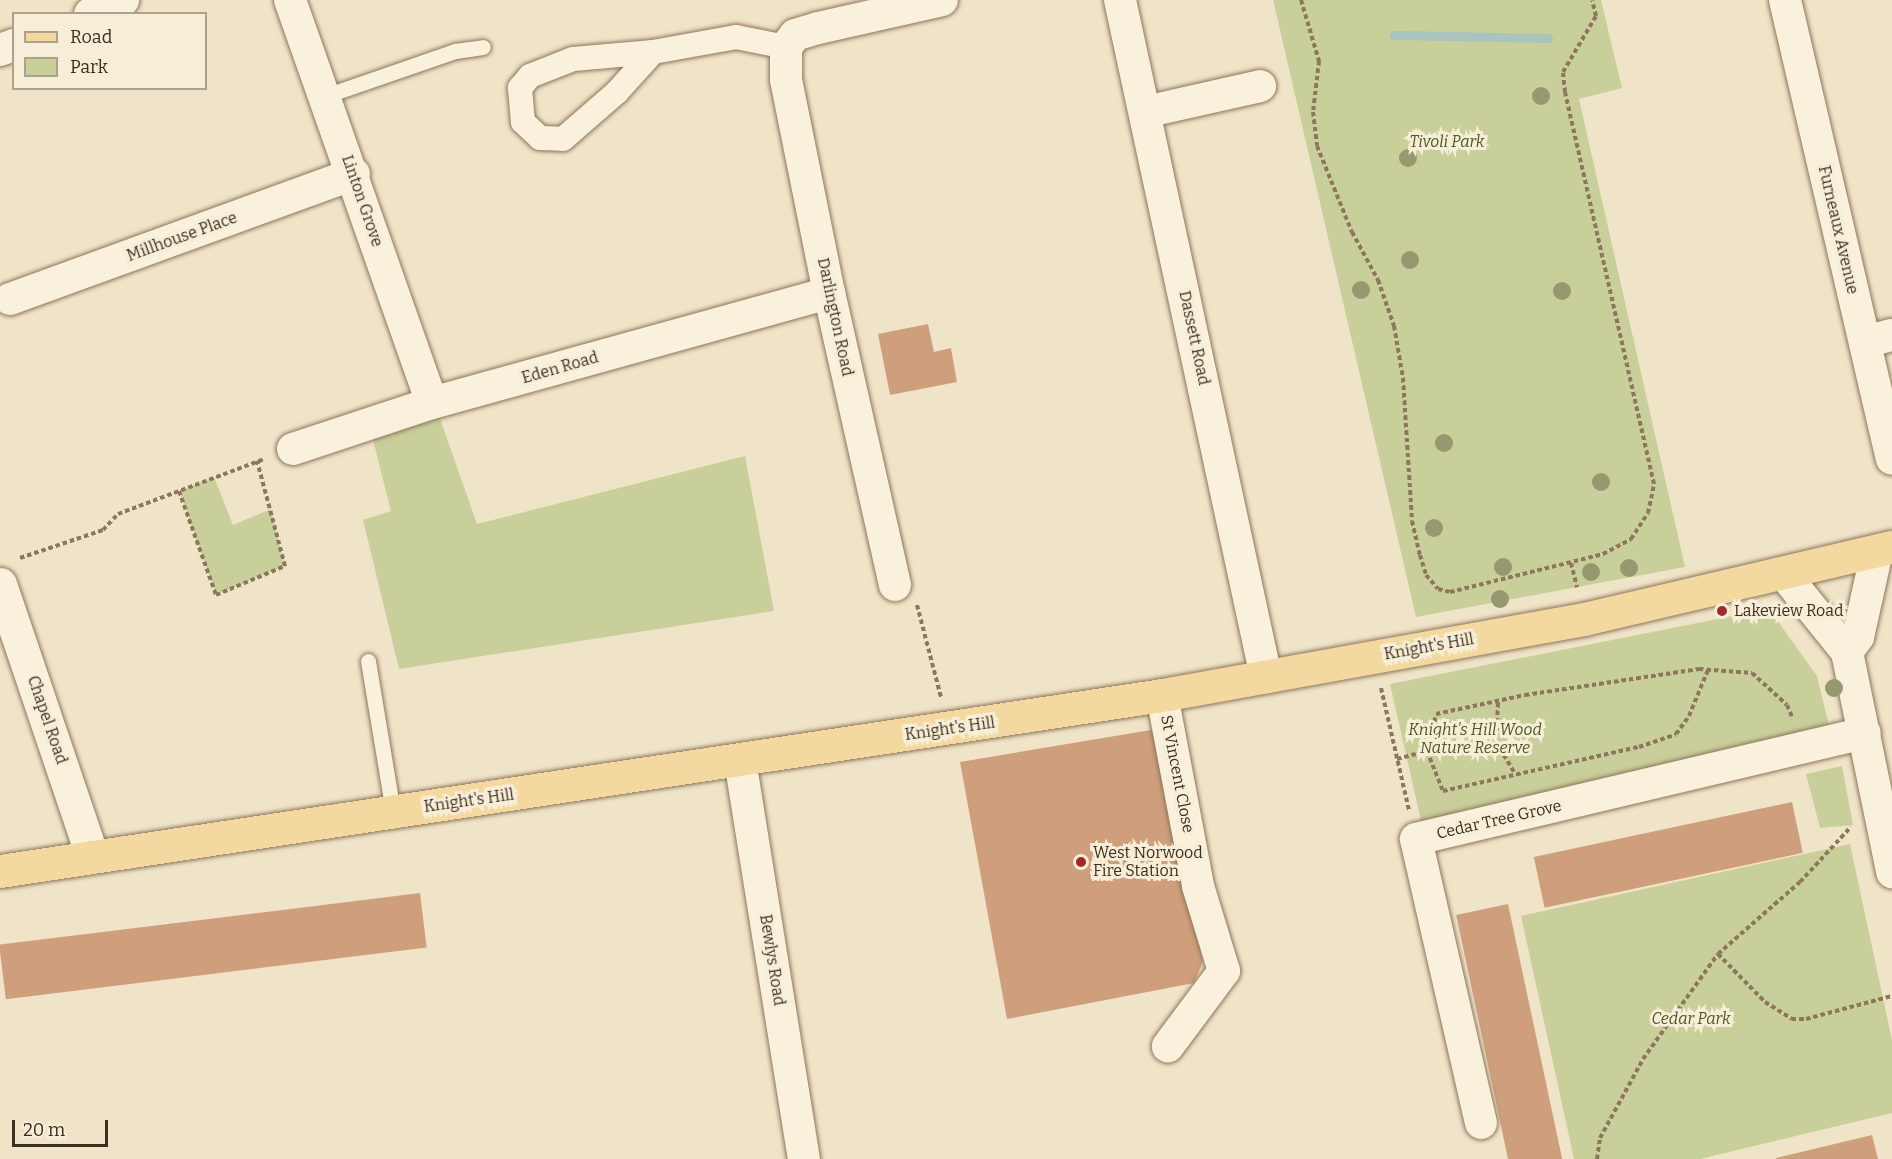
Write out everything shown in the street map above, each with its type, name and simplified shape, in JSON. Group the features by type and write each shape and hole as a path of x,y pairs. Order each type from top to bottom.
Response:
{"main road":[{"name":"Knight's Hill","path":"0,871 950,730 1162,695 1584,619 1884,549"}],"street":[{"path":"95,12 123,0"},
{"name":"Linton Grove","path":"290,0 354,174 432,403"},
{"path":"652,52 617,92 563,139 540,138 523,122 520,88 530,75 573,59 652,52 736,37 786,47 795,35 818,28 942,0"},
{"name":"Dassett Road","path":"1120,0 1266,677"},
{"name":"Furneaux Avenue","path":"1785,0 1878,338 1892,459"},
{"name":"Darlington Road","path":"786,47 786,80 829,293 896,585"},
{"path":"1145,112 1260,86"},
{"name":"Millhouse Place","path":"10,299 354,174"},
{"name":"Eden Road","path":"293,449 432,403 829,293"},
{"path":"1847,652 1858,637 1884,549"},
{"name":"Chapel Road","path":"5,573 92,856"},
{"path":"1784,574 1847,652 1892,872"},
{"name":"St Vincent Close","path":"1162,695 1198,886 1224,971 1168,1046"},
{"name":"Cedar Tree Grove","path":"1481,1123 1416,839 1865,733"},
{"name":"Bewlys Road","path":"740,760 804,1159"}],"lane":[{"path":"325,96 455,51 483,47"},
{"path":"368,661 393,812"}],"path":[{"path":"1301,0 1319,61 1313,112 1317,146 1352,232 1378,280 1394,326 1403,378 1412,521 1426,574 1438,589 1465,591 1603,554 1631,539 1648,513 1654,484 1565,92 1563,72 1596,16 1592,0"},
{"path":"5,573 103,530 118,514 293,449"},
{"path":"179,491 216,595 285,566 257,461"},
{"path":"1571,563 1579,597"},
{"path":"896,585 914,591 950,730"},
{"path":"1708,670 1689,716 1676,734 1639,747 1443,791 1427,751 1436,714 1708,670 1752,673 1787,705 1805,748"},
{"path":"1379,679 1416,839"},
{"path":"1498,703 1496,742 1515,774"},
{"path":"1397,759 1427,751"},
{"path":"1597,1159 1600,1138 1643,1059 1718,954 1800,882 1853,825"},
{"path":"1718,954 1765,1002 1792,1018 1806,1019 1892,996"}],"green space":[{"name":"Tivoli Park","path":"1273,0 1601,0 1622,88 1579,99 1685,567 1416,617"},
{"path":"439,416 477,524 745,456 774,611 399,669 363,520 391,511 371,432"},
{"path":"214,477 233,525 271,509 285,566 216,595 179,491"},
{"name":"Knight's Hill Wood Nature Reserve","path":"1758,611 1774,616 1817,676 1829,726 1422,825 1390,684"},
{"path":"1842,766 1853,825 1820,828 1806,774"},
{"name":"Cedar Park","path":"1850,844 1892,1040 1892,1113 1700,1159 1574,1159 1521,916"}],"building":[{"path":"928,324 934,352 951,348 957,382 890,395 878,334"},
{"name":"West Norwood Fire Station","path":"1157,729 1203,962 1194,983 1007,1019 960,762"},
{"path":"1792,802 1803,853 1545,908 1534,857"},
{"path":"420,893 427,948 6,999 0,945"},
{"path":"1508,904 1562,1159 1508,1159 1456,915"},
{"path":"1872,1135 1878,1159 1776,1159 1776,1158"}],"waterway":[{"path":"1394,35 1548,38"}],"place":[{"name":"Lakeview Road","path":"1722,611"},
{"name":"West Norwood Fire Station","path":"1081,862"}]}
